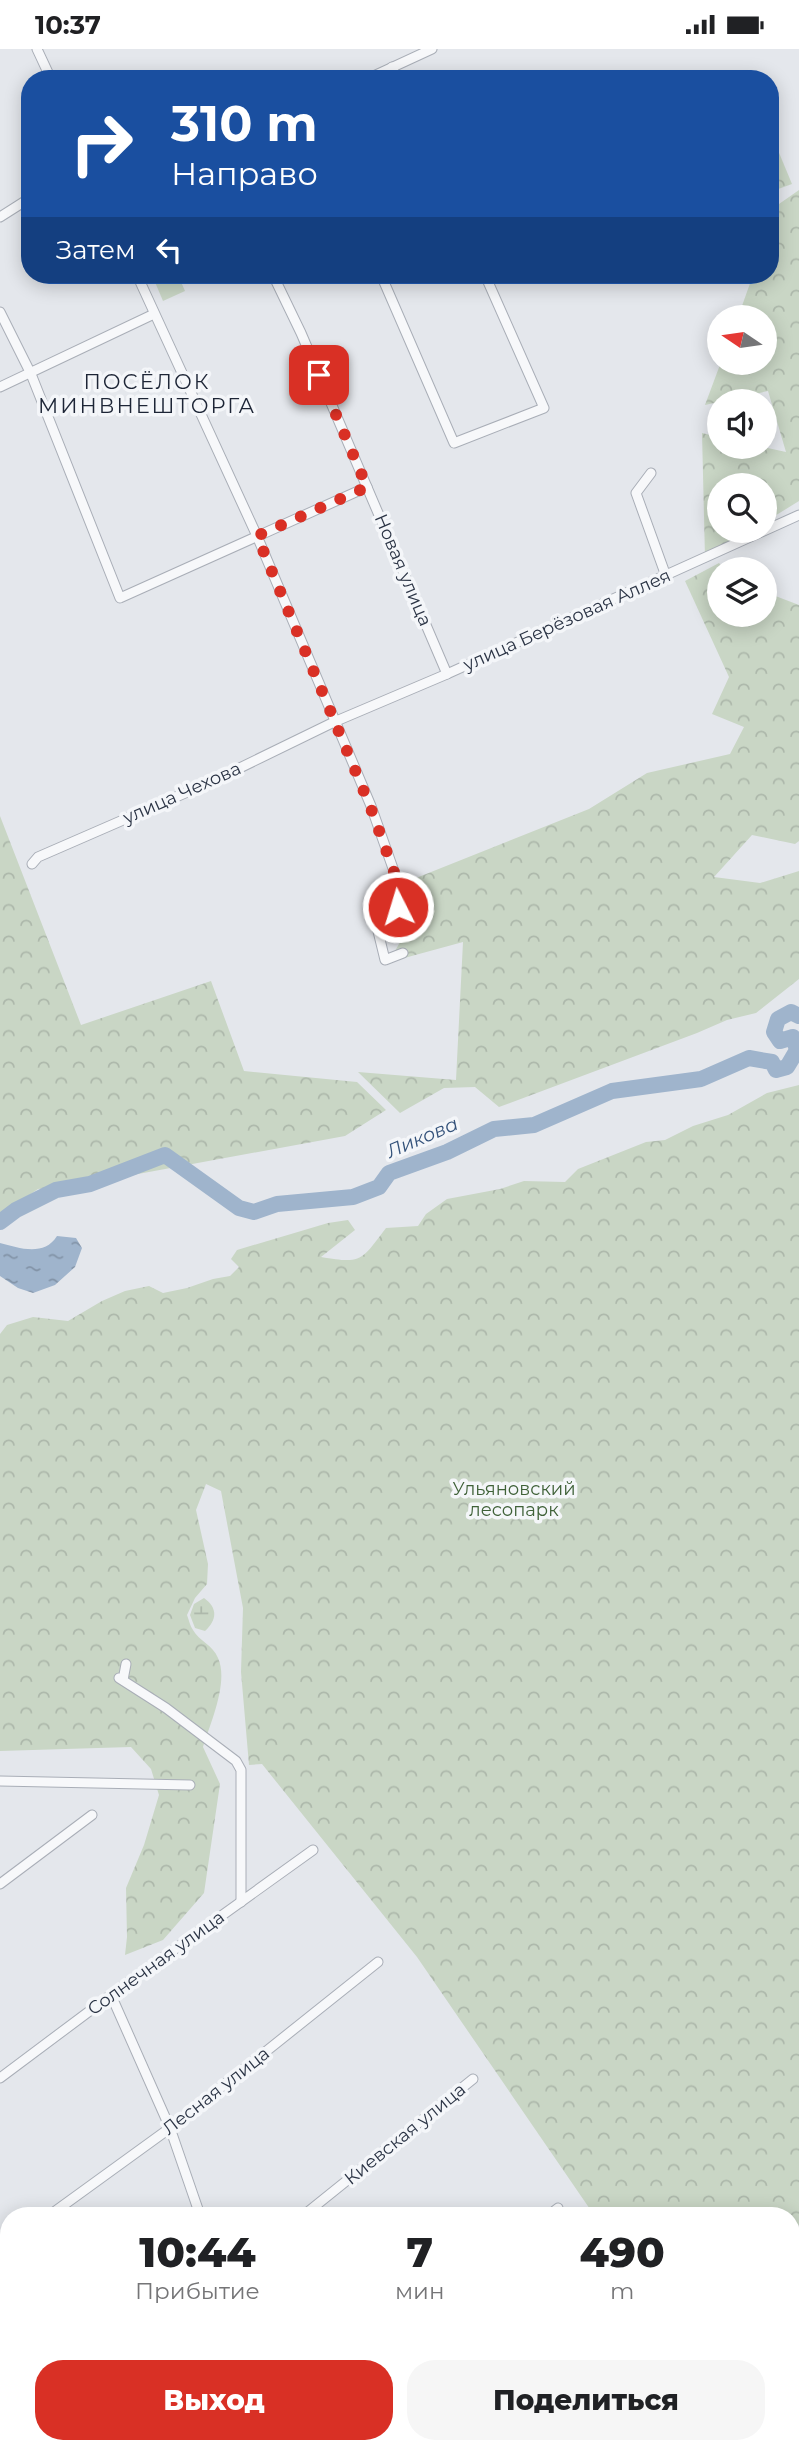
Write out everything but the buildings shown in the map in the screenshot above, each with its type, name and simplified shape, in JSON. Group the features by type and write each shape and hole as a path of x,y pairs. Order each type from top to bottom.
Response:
{"street":[{"path":"37,49 47,70"},
{"path":"387,70 432,49"},
{"path":"0,216 21,203"},
{"path":"141,284 257,536 370,806 402,894 398,907 376,923 385,960 403,953"},
{"name":"Новая улица","path":"277,284 447,674"},
{"path":"385,284 454,443 544,408 489,284"},
{"path":"0,312 31,374 120,598 367,487"},
{"path":"0,387 154,314"},
{"path":"652,473 633,492 666,576"},
{"name":"улица Берёзовая Аллея","path":"334,722 447,674 799,515"},
{"name":"улица Чехова","path":"32,865 38,857 215,780 334,722"},
{"path":"126,1664 121,1679 166,1708 236,1761 241,1770 241,1902"},
{"path":"0,1781 190,1785"},
{"path":"0,1884 92,1815"},
{"name":"Солнечная улица","path":"0,2078 313,1850"},
{"name":"Лесная улица","path":"61,2207 170,2128 378,1962"},
{"path":"111,1995 170,2128 197,2207"},
{"name":"Киевская улица","path":"314,2207 473,2079"}],"green space":[{"path":"779,153 792,184 779,189"},
{"path":"799,190 799,501 777,515 777,473 707,473 707,543 730,543 705,558 702,433 707,434 707,459 777,459 777,450 786,452 777,422 777,389 711,389 716,375 777,375 777,305 742,305 750,284 779,284 779,204"},
{"path":"156,284 182,284 185,291 163,301"},
{"path":"707,569 707,627 777,627 777,597 799,605 799,841 795,844 752,835 714,877 760,883 799,871 799,979 756,1013 727,1020 499,1107 475,1087 444,1088 400,1113 358,1072 456,1080 463,942 397,960 395,951 416,914 406,882 589,809 647,773 730,754 744,727 712,714 729,677 685,581"},
{"path":"0,816 81,1025 211,981 244,1071 357,1082 386,1110 345,1136 138,1174 38,1189 0,1215"},
{"name":"Ульяновский лесопарк","path":"799,1085 799,2207 589,2207 417,1957 262,1764 249,1765 241,1672 243,1608 221,1491 206,1484 196,1510 208,1564 207,1584 195,1598 187,1615 196,1634 216,1654 221,1668 220,1691 203,1747 220,1784 204,1893 163,1940 125,1955 126,1888 144,1845 159,1795 151,1769 131,1747 0,1751 0,1334 7,1325 33,1317 68,1321 125,1291 149,1286 163,1293 230,1276 239,1267 231,1259 237,1250 328,1223 348,1220 355,1230 321,1257 353,1260 365,1254 386,1228 418,1226 426,1214 447,1199 500,1189 524,1181 565,1182 578,1169 646,1142 665,1140 693,1126 728,1115 767,1093"},
{"path":"204,1598 214,1610 212,1623 205,1631 195,1628 190,1615 194,1604"}],"water":[{"path":"57,1236 76,1238 82,1248 75,1267 55,1285 33,1293 18,1288 0,1276 0,1243 23,1249 38,1249 52,1243"}],"waterway":[{"name":"Ликова","path":"0,1222 16,1210 56,1190 90,1184 165,1155 239,1208 254,1212 277,1204 353,1197 379,1187 389,1173 447,1152 494,1129 534,1125 612,1091 701,1079 749,1058 772,1062 776,1070 787,1067 797,1050 793,1037 780,1041 774,1032 778,1019 791,1012 799,1016"}],"district":[{"name":"ПОСЁЛОК МИНВНЕШТОРГА","path":"147,394"}],"route":[{"path":"319,375 367,487 257,536 370,806 402,894 398,907"}]}
